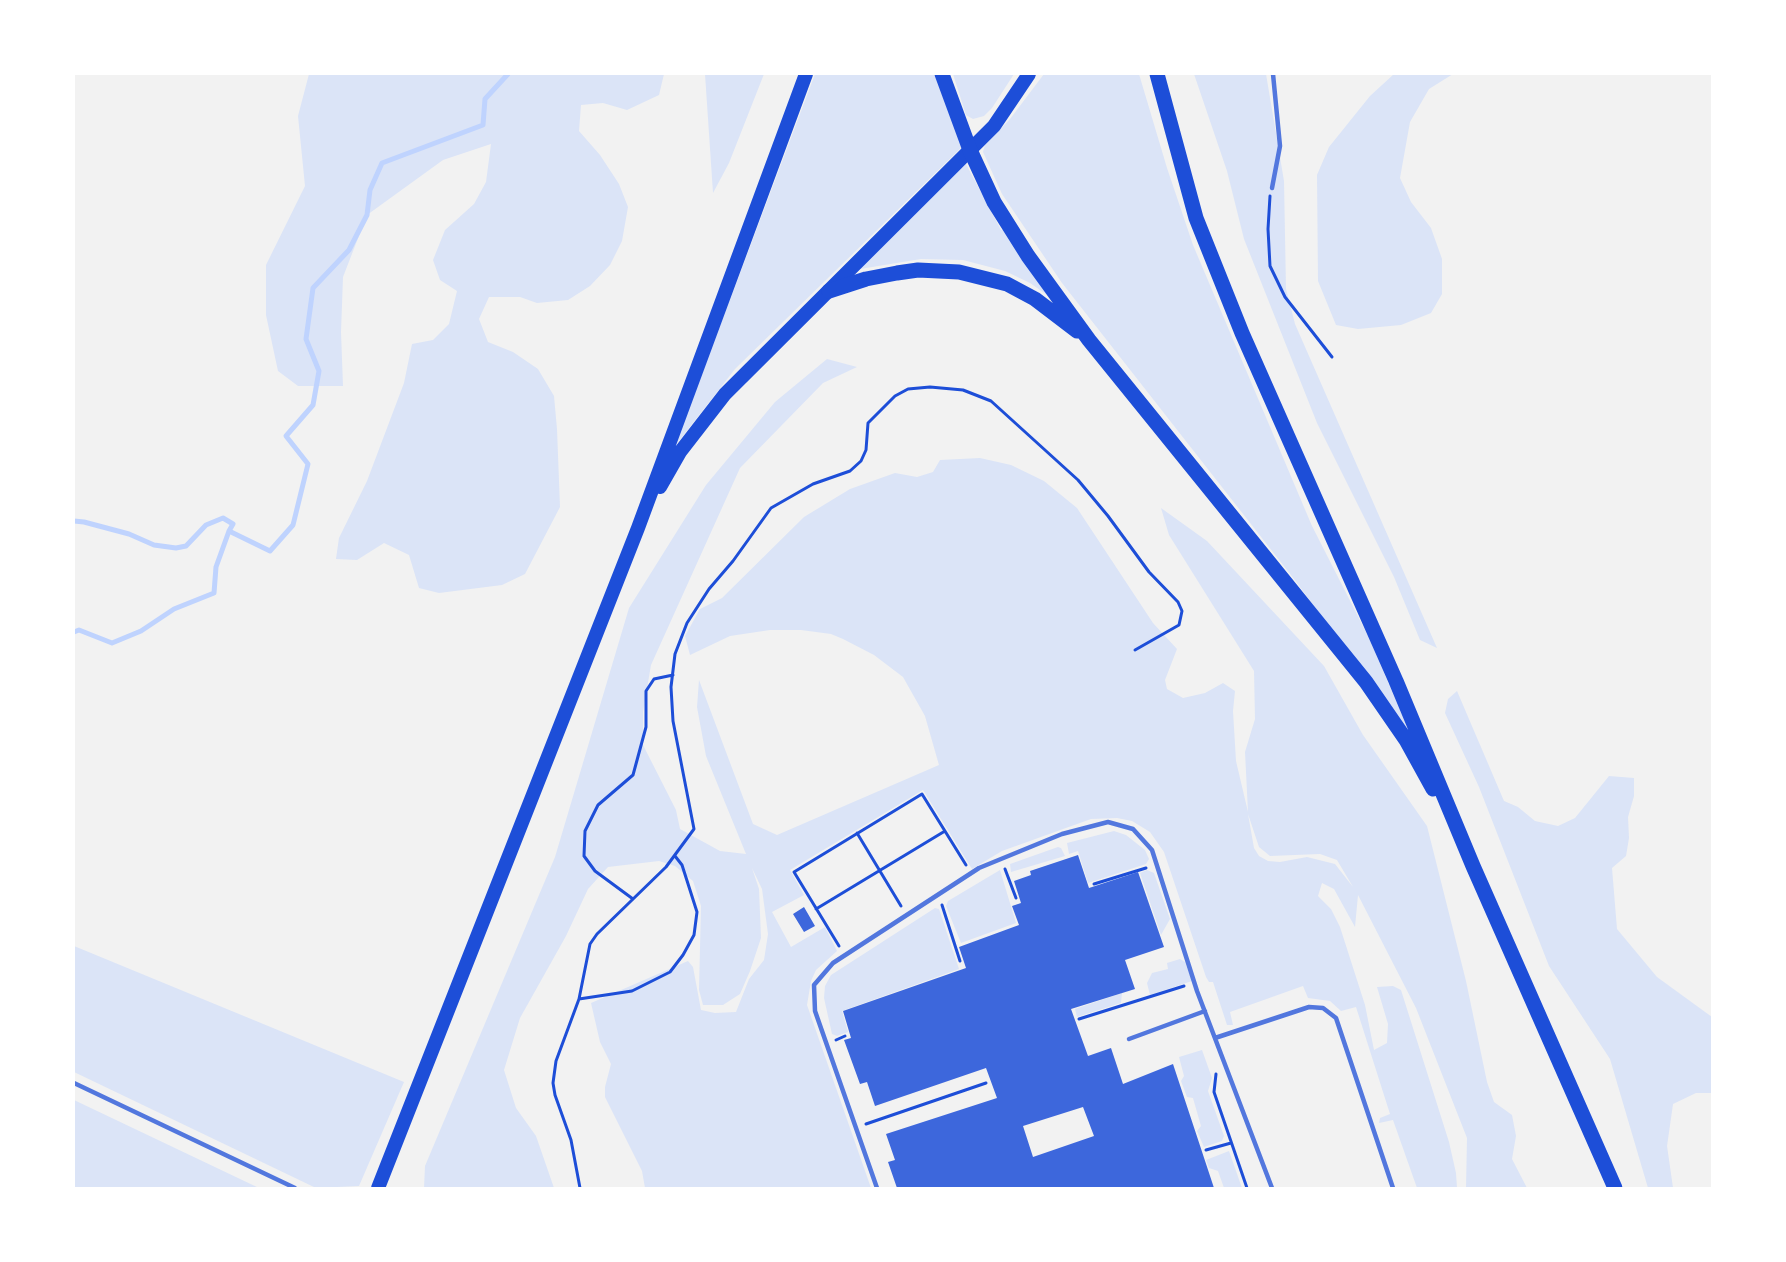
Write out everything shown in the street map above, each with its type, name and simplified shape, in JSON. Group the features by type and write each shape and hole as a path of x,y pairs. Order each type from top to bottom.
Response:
{"highway":[{"path":"942,74 970,150 1005,220 1089,340 1366,682 1406,740 1473,866"},
{"path":"1157,74 1196,218 1242,333 1396,681 1473,866 1615,1188"},
{"path":"829,291 866,279 897,273 918,270 959,272 1007,284 1035,299 1089,340"}],"main road":[{"path":"378,1188 638,528 806,74"},
{"path":"638,528 665,477 724,394 994,126 1029,74"}],"lane":[{"path":"1272,188 1280,146 1273,74"},
{"path":"877,1188 815,1011 814,985 833,963 971,873 1062,834 1108,822 1133,829 1152,850 1194,982 1272,1188"},
{"path":"1215,1038 1309,1007 1323,1008 1336,1018 1393,1188"},
{"path":"1129,1039 1205,1011"},
{"path":"74,1083 295,1188"}],"path":[{"path":"1272,188 1268,230 1270,267 1285,297 1332,357"},
{"path":"580,1188 571,1140 553,1083 556,1061 579,999 590,944 597,934 675,856 694,829 673,721 675,654 687,623 709,589 733,561 771,508 813,484 850,471 861,461 866,450 868,423 882,406 908,389 930,387 963,390 991,401 1078,480 1149,572 1178,602 1182,611 1179,625 1136,650"},
{"path":"633,899 595,871 584,856 585,831 598,805 633,775 646,727 646,691 654,679 673,675"},
{"path":"844,956 794,872 922,794 971,873"},
{"path":"816,909 945,831"},
{"path":"857,833 906,915"},
{"path":"579,999 632,991 670,972 682,955 694,935 697,912 682,866 675,856"},
{"path":"1002,859 1016,898"},
{"path":"1094,884 1157,865"},
{"path":"939,894 960,961"},
{"path":"1079,1019 1194,982"},
{"path":"1213,1068 1217,1077 1214,1092 1247,1188"},
{"path":"856,1127 986,1083"},
{"path":"1206,1150 1231,1143"}],"shaded area":[{"path":"309,74 664,74 659,95 627,110 603,103 581,105 579,131 600,155 619,184 628,207 622,241 610,265 590,286 568,300 537,303 520,297 489,297 479,319 488,342 513,352 538,369 554,396 557,429 560,507 525,574 502,585 439,593 419,588 409,555 384,543 357,560 336,559 339,538 367,481 404,383 412,344 433,340 449,324 457,291 440,280 433,260 445,230 474,204 486,182 491,144 443,160 367,215 343,277 341,332 343,386 298,386 278,371 266,315 266,265 305,186 298,116"},
{"path":"705,74 764,74 729,163 713,193"},
{"path":"815,74 934,74 962,147 735,369 675,446"},
{"path":"953,74 1014,74 992,108 984,116 973,119 966,115"},
{"path":"1044,74 1139,74 1193,245 1312,526 1369,638 1412,738 1294,579 1062,283 1002,194 983,152 985,145 1010,119"},
{"path":"1194,74 1266,74 1284,181 1286,289 1295,324 1437,648 1420,640 1394,577 1317,423 1244,239 1227,171"},
{"path":"1394,74 1453,74 1429,89 1410,122 1400,178 1411,202 1431,228 1442,259 1442,294 1431,313 1401,325 1358,329 1336,325 1318,281 1317,175 1329,147 1370,96"},
{"path":"966,164 1001,230 1004,230 1050,297 1030,283 1005,271 963,260 921,259 860,269 858,267"},
{"path":"827,359 857,367 823,383 740,468 651,665 643,712 643,745 676,810 680,829 720,851 746,854 706,756 697,707 699,680 753,824 777,835 939,765 925,716 903,677 874,655 843,639 831,634 801,630 770,630 730,636 690,655 685,636 700,609 722,598 804,517 850,489 895,473 917,477 933,472 940,460 980,458 1011,465 1044,481 1077,508 1153,623 1177,649 1165,680 1167,689 1183,698 1205,693 1223,683 1235,691 1233,711 1236,761 1248,812 1245,752 1255,719 1254,671 1169,535 1161,508 1207,541 1324,666 1363,735 1427,826 1466,981 1487,1082 1494,1102 1512,1115 1516,1136 1512,1159 1527,1188 1466,1188 1467,1138 1416,1008 1358,895 1355,927 1334,889 1322,883 1318,896 1331,909 1340,927 1365,1005 1374,1050 1387,1043 1388,1024 1377,987 1393,986 1401,990 1449,1142 1457,1188 1417,1188 1393,1120 1379,1123 1380,1118 1390,1114 1356,1007 1341,1011 1330,1001 1308,998 1303,986 1230,1012 1233,1025 1227,1025 1213,982 1209,982 1206,977 1164,852 1150,832 1132,821 1117,818 1091,819 1002,851 972,869 923,790 790,870 804,895 772,912 791,947 825,927 837,951 816,970 811,981 807,1005 871,1188 645,1188 642,1171 605,1097 611,1064 600,1042 591,1003 688,961 693,967 701,1010 715,1013 736,1012 749,979 764,960 768,934 762,889 752,868 759,889 761,938 750,971 740,994 723,1005 703,1005 699,990 701,906 693,881 675,866 659,861 608,867 588,889 566,936 520,1018 504,1070 516,1108 536,1136 554,1188 424,1188 425,1166 555,857 629,608 706,485 775,402","holes":["1248,814 1259,847 1270,856 1320,854 1337,860 1353,887 1335,864 1307,857 1280,862 1268,861 1259,856 1254,848"]},
{"path":"1457,691 1504,801 1518,807 1535,821 1558,826 1575,818 1609,776 1634,778 1634,796 1628,817 1629,838 1626,856 1612,868 1617,929 1657,977 1712,1017 1712,1093 1696,1093 1673,1104 1667,1146 1673,1188 1648,1188 1610,1059 1549,966 1479,787 1445,713 1448,699"},
{"path":"1114,831 1126,835 1145,850 1149,859 1146,864 1088,883 1078,851 1069,854 1067,843"},
{"path":"1058,847 1065,856 1011,872 1010,864"},
{"path":"1000,870 1016,923 961,943 946,906 948,901"},
{"path":"1147,870 1154,873 1170,919 1161,935 1140,873"},
{"path":"935,908 939,909 959,969 842,1011 848,1032 837,1036 832,1034 824,998 825,986 831,975"},
{"path":"74,946 404,1082 359,1186 316,1188 74,1072"},
{"path":"1180,959 1185,962 1192,981 1150,995 1147,983 1152,973 1168,969 1167,963"},
{"path":"1122,993 1121,1003 1077,1017 1075,1009"},
{"path":"1202,1050 1212,1078 1208,1091 1224,1136 1222,1141 1204,1147 1197,1131 1201,1126 1193,1098 1187,1097 1181,1081 1184,1076 1179,1057"},
{"path":"74,1100 259,1188 74,1188"},
{"path":"1229,1151 1242,1188 1224,1188 1218,1171 1209,1168 1206,1160"}],"building":[{"path":"1078,855 1089,888 1138,872 1164,947 1125,960 1135,989 1071,1009 1088,1056 1111,1048 1123,1084 1173,1064 1214,1188 897,1188 888,1162 895,1160 886,1134 997,1098 986,1068 875,1106 867,1082 860,1084 844,1040 851,1038 843,1011 966,968 959,947 1019,925 1012,906 1021,903 1014,881 1031,875 1030,871","holes":["1083,1107 1094,1136 1033,1157 1023,1126"]},
{"path":"804,907 815,926 804,932 793,914"}],"waterway":[{"path":"74,632 79,630 112,643 141,631 174,609 214,593 216,567 229,531 270,551 293,525 308,464 286,436 313,405 319,371 306,339 313,288 349,250 367,215 370,190 382,163 483,125 485,99 508,74"},
{"path":"74,521 129,534 154,545 176,548 186,546 206,525 223,518 233,524 229,531"}]}
